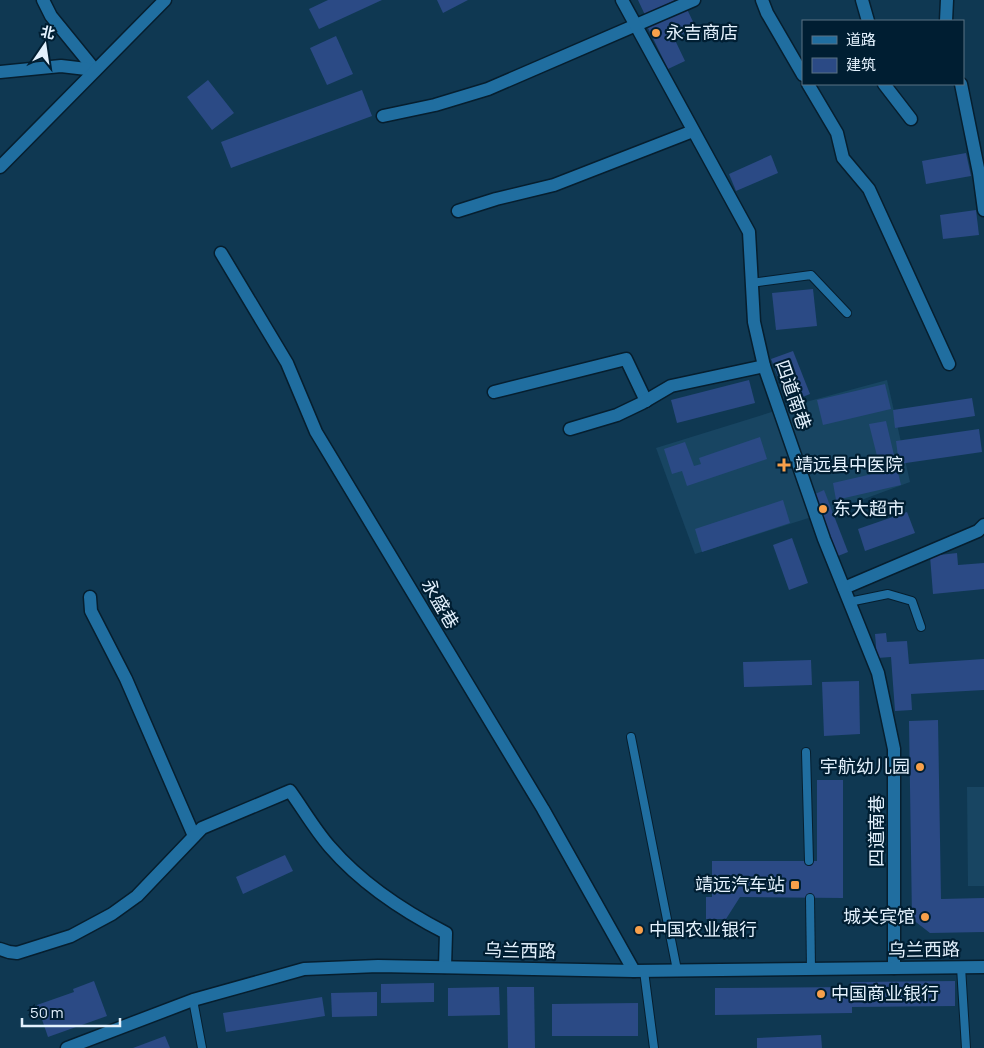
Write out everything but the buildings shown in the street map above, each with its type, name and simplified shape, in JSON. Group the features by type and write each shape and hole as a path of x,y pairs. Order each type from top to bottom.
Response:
{"street":[{"path":"43,0 51,16 95,70"},
{"path":"0,166 165,0"},
{"name":"四道南巷","path":"622,0 749,232 754,322 764,366 824,539 878,673 894,749 894,968"},
{"path":"384,116 435,105 488,89 694,0"},
{"path":"762,0 767,13 802,73"},
{"path":"862,0 868,20"},
{"path":"946,0 946,20"},
{"path":"0,72 61,66 95,70"},
{"path":"809,85 837,133 843,158 869,189 949,364"},
{"path":"885,85 911,119"},
{"path":"961,85 979,174 984,210"},
{"path":"458,211 496,199 554,186 693,131"},
{"name":"永盛巷","path":"221,254 287,362 316,432 639,971"},
{"path":"494,392 626,359 646,401"},
{"path":"570,429 617,414 646,401 671,386 764,366"},
{"path":"844,588 978,531 984,525"},
{"path":"90,597 91,611 126,680 194,836"},
{"path":"0,949 17,952 71,936 112,914 137,896 202,828 290,791 329,846 346,864 406,911 446,933 445,967"},
{"name":"乌兰西路","path":"68,1048 193,1000 304,970 378,966 639,971 984,967"}],"lane":[{"path":"751,283 811,275 847,313"},
{"path":"849,602 888,594 912,601 921,627"},
{"path":"631,737 677,970"},
{"path":"806,752 809,861"},
{"path":"810,898 811,969"},
{"path":"961,967 966,1048"},
{"name":"永盛巷","path":"639,971 654,1048"},
{"path":"193,1000 202,1048"}],"shaded area":[{"name":"靖远县中医院","path":"887,380 910,482 837,509 695,554 656,448 791,406"},
{"path":"967,787 984,787 984,886 968,886"}],"place":[{"name":"永吉商店","path":"656,33"},
{"name":"靖远县中医院","path":"784,465"},
{"name":"东大超市","path":"823,509"},
{"name":"宇航幼儿园","path":"920,767"},
{"name":"靖远汽车站","path":"795,885"},
{"name":"城关宾馆","path":"925,917"},
{"name":"中国农业银行","path":"639,930"},
{"name":"中国商业银行","path":"821,994"}]}
